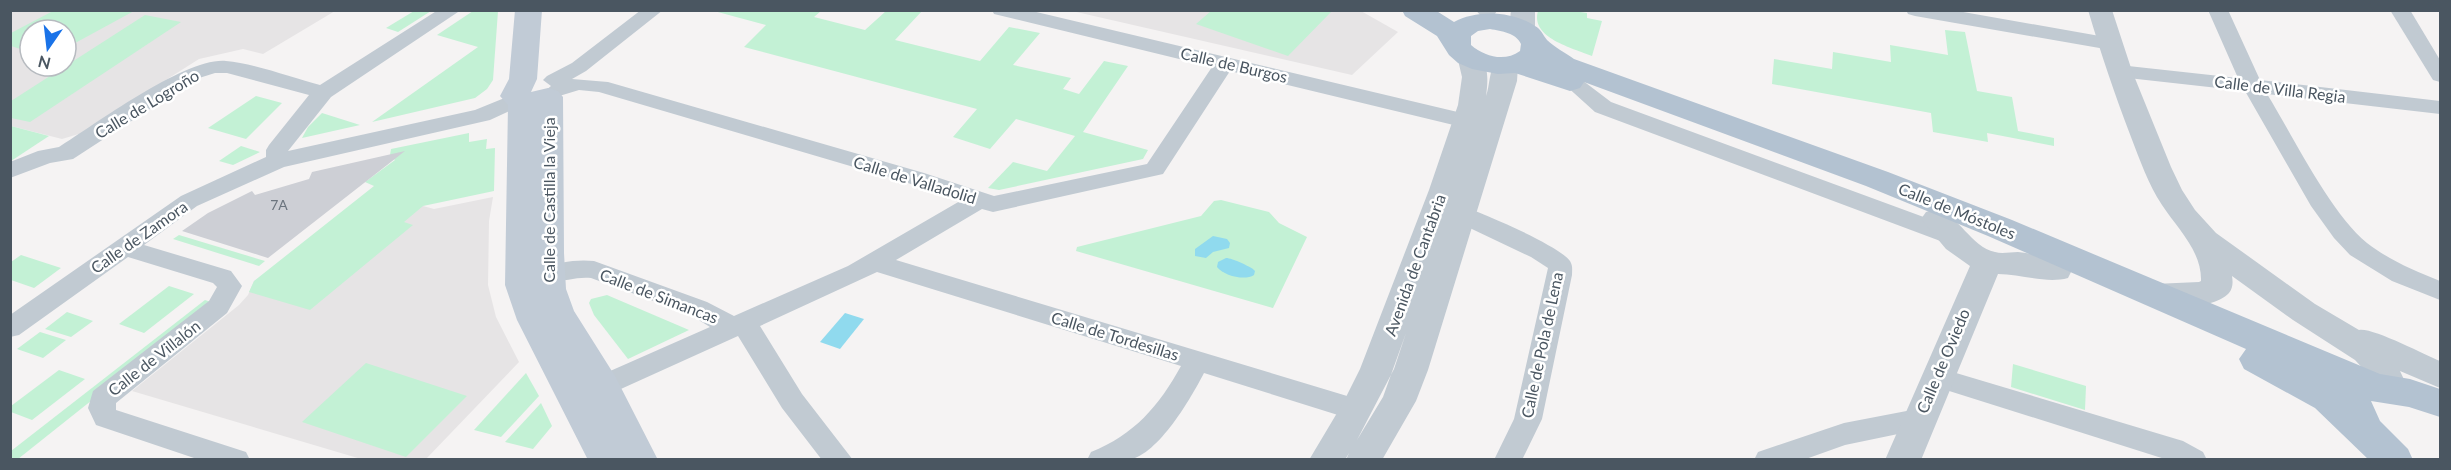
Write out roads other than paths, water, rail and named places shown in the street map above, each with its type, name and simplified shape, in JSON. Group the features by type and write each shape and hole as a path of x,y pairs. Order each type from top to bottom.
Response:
{"main road":[{"name":"Calle de Castilla la Vieja","path":"529,10 523,79 538,90"},
{"name":"Calle de Castilla la Vieja","path":"543,10 542,65 522,285 546,342 608,459"},
{"path":"1415,10 1447,30 1477,25 1502,22 1520,43 1487,65 1477,25"},
{"path":"1446,10 1477,25"},
{"name":"Calle de Móstoles","path":"1520,43 1575,84 1877,194 1944,227 2057,270 2223,341 2328,399 2394,459"},
{"name":"Calle de Móstoles","path":"1520,43 1564,65 1877,179 2000,228 2316,364 2384,389 2440,403"},
{"name":"Calle de Castilla la Vieja","path":"538,90 549,289 557,313 602,386 639,459"},
{"path":"2363,429 2354,398 2384,389"}],"street":[{"path":"277,161 277,150 323,92 452,10"},
{"path":"538,90 579,67 654,10"},
{"name":"Calle de Burgos","path":"1001,10 1466,121"},
{"path":"1915,10 2111,44"},
{"path":"2100,10 2120,71 2168,192 2205,240 2304,312 2367,351 2381,366 2384,389"},
{"path":"2218,10 2252,86 2342,232 2359,249 2401,275 2440,291"},
{"path":"2400,10 2440,76"},
{"name":"Avenida de Cantabria","path":"1326,459 1357,410 1377,369 1466,121 1475,77 1477,25"},
{"name":"Avenida de Cantabria","path":"1363,459 1399,401 1412,370 1477,160 1504,81 1520,43"},
{"name":"Calle de Valladolid","path":"538,90 577,84 601,86 931,182 993,204 1134,176 1155,169 1225,63"},
{"name":"Calle de Logroño","path":"10,171 46,156 65,154 189,75 213,67 227,67 323,92"},
{"name":"Calle de Villa Regia","path":"2120,71 2440,107"},
{"name":"Calle de Zamora","path":"10,328 189,201 277,161 482,115 538,90"},
{"path":"602,386 807,295 873,262 979,200"},
{"name":"Calle de Pola de Lena","path":"1461,214 1540,251 1560,265 1560,275 1528,419 1508,459"},
{"path":"1944,227 1975,257 1987,263 2018,262 2057,270"},
{"path":"2154,295 2180,296 2206,293 2217,288 2217,275 2205,240"},
{"name":"Calle de Villalón","path":"124,248 222,277 230,286 218,307 103,398 102,408 106,417 236,459"},
{"name":"Calle de Tordesillas","path":"873,262 1357,410"},
{"name":"Calle de Oviedo","path":"1903,459 1917,420 1987,263"},
{"name":"Calle de Simancas","path":"549,274 579,268 594,270 698,308 751,333 792,401 839,459"},
{"path":"2304,312 2381,350 2440,375"},
{"path":"1101,459 1137,444 1150,432 1186,381 1197,361"},
{"path":"1936,377 2114,433 2173,449 2193,459"},
{"path":"1768,459 1844,434 1917,420"}],"water":[{"path":"1213,236 1227,239 1230,243 1229,248 1213,252 1206,258 1195,256 1195,249"},
{"path":"1226,258 1250,267 1255,271 1254,275 1245,278 1224,273 1217,267 1218,262"},
{"path":"845,313 864,319 840,349 820,342"}]}
